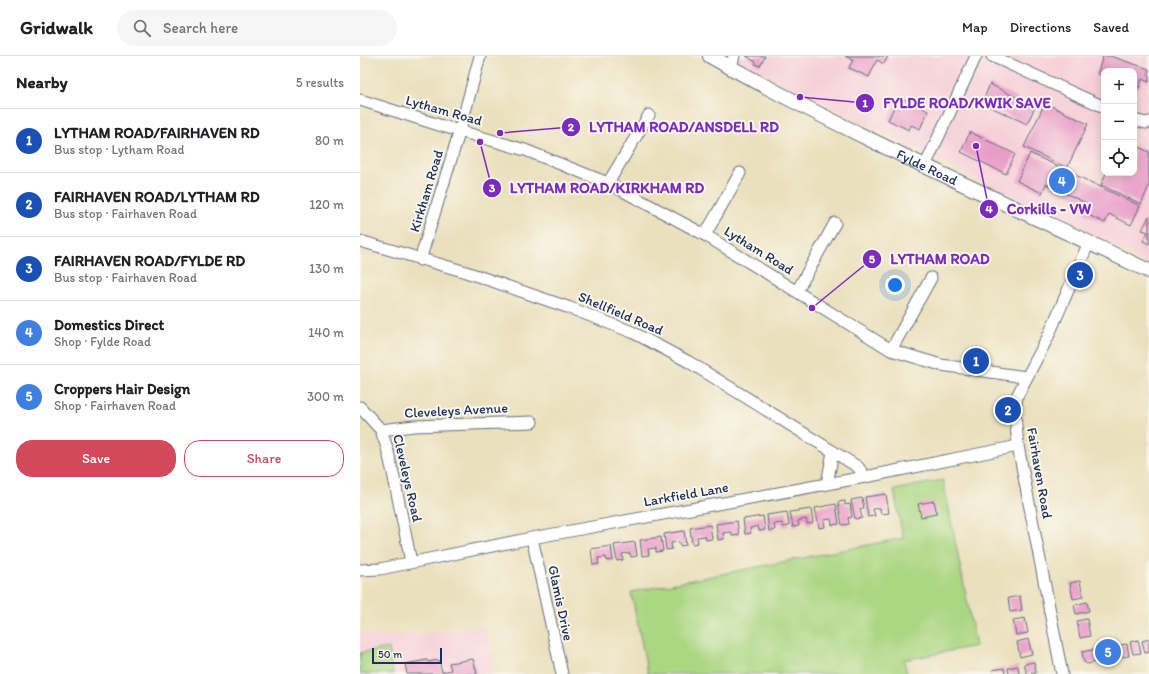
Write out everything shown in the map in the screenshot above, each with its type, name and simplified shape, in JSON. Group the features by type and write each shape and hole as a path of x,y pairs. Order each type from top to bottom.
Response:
{"street":[{"name":"Kirkham Road","path":"420,260 460,130 480,56"},
{"name":"Fylde Road","path":"710,56 733,62 925,166 1149,271"},
{"path":"925,166 976,56"},
{"path":"992,56 1101,106"},
{"name":"Lytham Road","path":"360,100 525,150 608,183 705,234 891,350 941,365 1026,376"},
{"path":"608,183 649,115"},
{"path":"1137,121 1146,123 1149,122"},
{"name":"Lytham Road","path":"705,234 740,173"},
{"name":"Lytham Road","path":"797,291 835,223"},
{"name":"Shellfield Road","path":"360,241 420,260 466,272 570,308 632,332 689,362 858,467 865,477"},
{"name":"Fairhaven Road","path":"1062,674 1018,446 1015,414 1017,396 1026,376 1047,339 1089,242"},
{"path":"891,350 931,278"},
{"name":"Cleveleys Road","path":"360,407 381,430 387,448 411,562"},
{"name":"Cleveleys Avenue","path":"381,430 414,426 532,422"},
{"name":"Larkfield Lane","path":"360,570 380,569 532,538 865,477 1018,446"},
{"path":"827,484 833,452"},
{"name":"Glamis Drive","path":"532,538 562,674"}],"shaded area":[{"path":"729,56 1149,56 1149,265 729,57"},
{"path":"486,626 495,674 360,674 360,633 381,636 439,632"}],"green space":[{"path":"943,480 976,646 904,660 907,674 648,674 631,592 903,538 894,490"},
{"path":"389,648 393,674 360,674 360,653"}],"building":[{"path":"746,56 765,56 760,66 755,64 756,62"},
{"path":"845,56 888,56 884,64 877,60 869,77 849,68 853,60"},
{"path":"1103,56 1110,56 1149,69 1149,82 1142,79 1139,88 1137,87 1137,68 1101,68 1101,76 1097,74"},
{"path":"990,84 1035,107 1027,124 982,103"},
{"path":"899,97 928,111 920,129 911,125 909,130 888,120"},
{"path":"1045,103 1088,124 1067,168 1024,147"},
{"path":"970,132 1015,154 1006,174 961,152"},
{"path":"1137,146 1149,152 1149,186 1141,204 1101,185 1105,176 1137,176"},
{"path":"1030,153 1140,206 1131,225 1109,214 1105,223 1082,212 1086,203 1046,184 1042,193 1017,181"},
{"path":"1149,216 1149,244 1143,241 1148,232 1142,230"},
{"path":"886,494 889,513 881,514 880,508 873,509 875,516 868,517 865,497"},
{"path":"862,498 864,509 860,509 862,518 855,519 851,500"},
{"path":"845,501 845,505 850,504 852,517 848,518 849,524 842,525 838,502"},
{"path":"934,501 937,514 921,517 918,504"},
{"path":"836,504 839,524 832,525 831,519 824,520 825,527 819,528 815,508"},
{"path":"811,509 813,523 807,524 806,519 798,521 799,526 793,527 790,512"},
{"path":"787,512 789,526 783,527 782,523 774,524 775,530 769,531 767,515"},
{"path":"763,516 765,530 759,531 758,526 750,528 751,533 745,534 743,519"},
{"path":"737,521 739,535 732,536 732,532 723,533 724,539 718,540 716,524"},
{"path":"710,525 712,539 706,540 705,536 697,537 698,543 692,544 690,528"},
{"path":"684,531 686,545 680,546 679,542 671,543 672,549 666,550 664,534"},
{"path":"661,537 663,551 656,552 656,548 648,549 649,555 642,556 640,540"},
{"path":"635,542 637,556 631,557 630,553 622,554 623,560 617,561 614,545"},
{"path":"611,546 613,560 607,561 606,557 598,558 599,564 593,565 591,549"},
{"path":"1080,581 1083,597 1073,599 1070,583"},
{"path":"1020,596 1022,610 1010,612 1008,598"},
{"path":"1087,602 1089,611 1076,614 1074,605"},
{"path":"1025,618 1028,633 1016,635 1013,620"},
{"path":"1087,619 1090,636 1080,638 1077,621"},
{"path":"1028,639 1032,654 1020,657 1017,642"},
{"path":"1149,639 1149,652 1145,653 1142,641"},
{"path":"1138,640 1141,653 1133,654 1130,642"},
{"path":"1127,644 1129,656 1122,657 1119,645"},
{"path":"1111,646 1113,658 1087,664 1084,662 1082,652"},
{"path":"473,659 477,674 407,674 405,664 427,660 428,662 439,660 442,672 451,670 449,663"},
{"path":"1034,662 1036,673 1027,674 1024,664"},
{"path":"1018,666 1019,674 1009,674 1008,668"},
{"path":"1004,668 1005,674 993,674 992,670"}],"place":[{"name":"FYLDE ROAD/KWIK SAVE","path":"800,97"},
{"name":"LYTHAM ROAD/ANSDELL RD","path":"500,133"},
{"name":"LYTHAM ROAD/KIRKHAM RD","path":"480,142"},
{"name":"Corkills - VW","path":"976,146"},
{"name":"Domestics Direct","path":"1062,181"},
{"name":"FAIRHAVEN ROAD/FYLDE RD","path":"1080,275"},
{"name":"LYTHAM ROAD","path":"812,308"},
{"name":"LYTHAM ROAD/FAIRHAVEN RD","path":"976,361"},
{"name":"FAIRHAVEN ROAD/LYTHAM RD","path":"1008,410"},
{"name":"Croppers Hair Design","path":"1108,652"}]}
